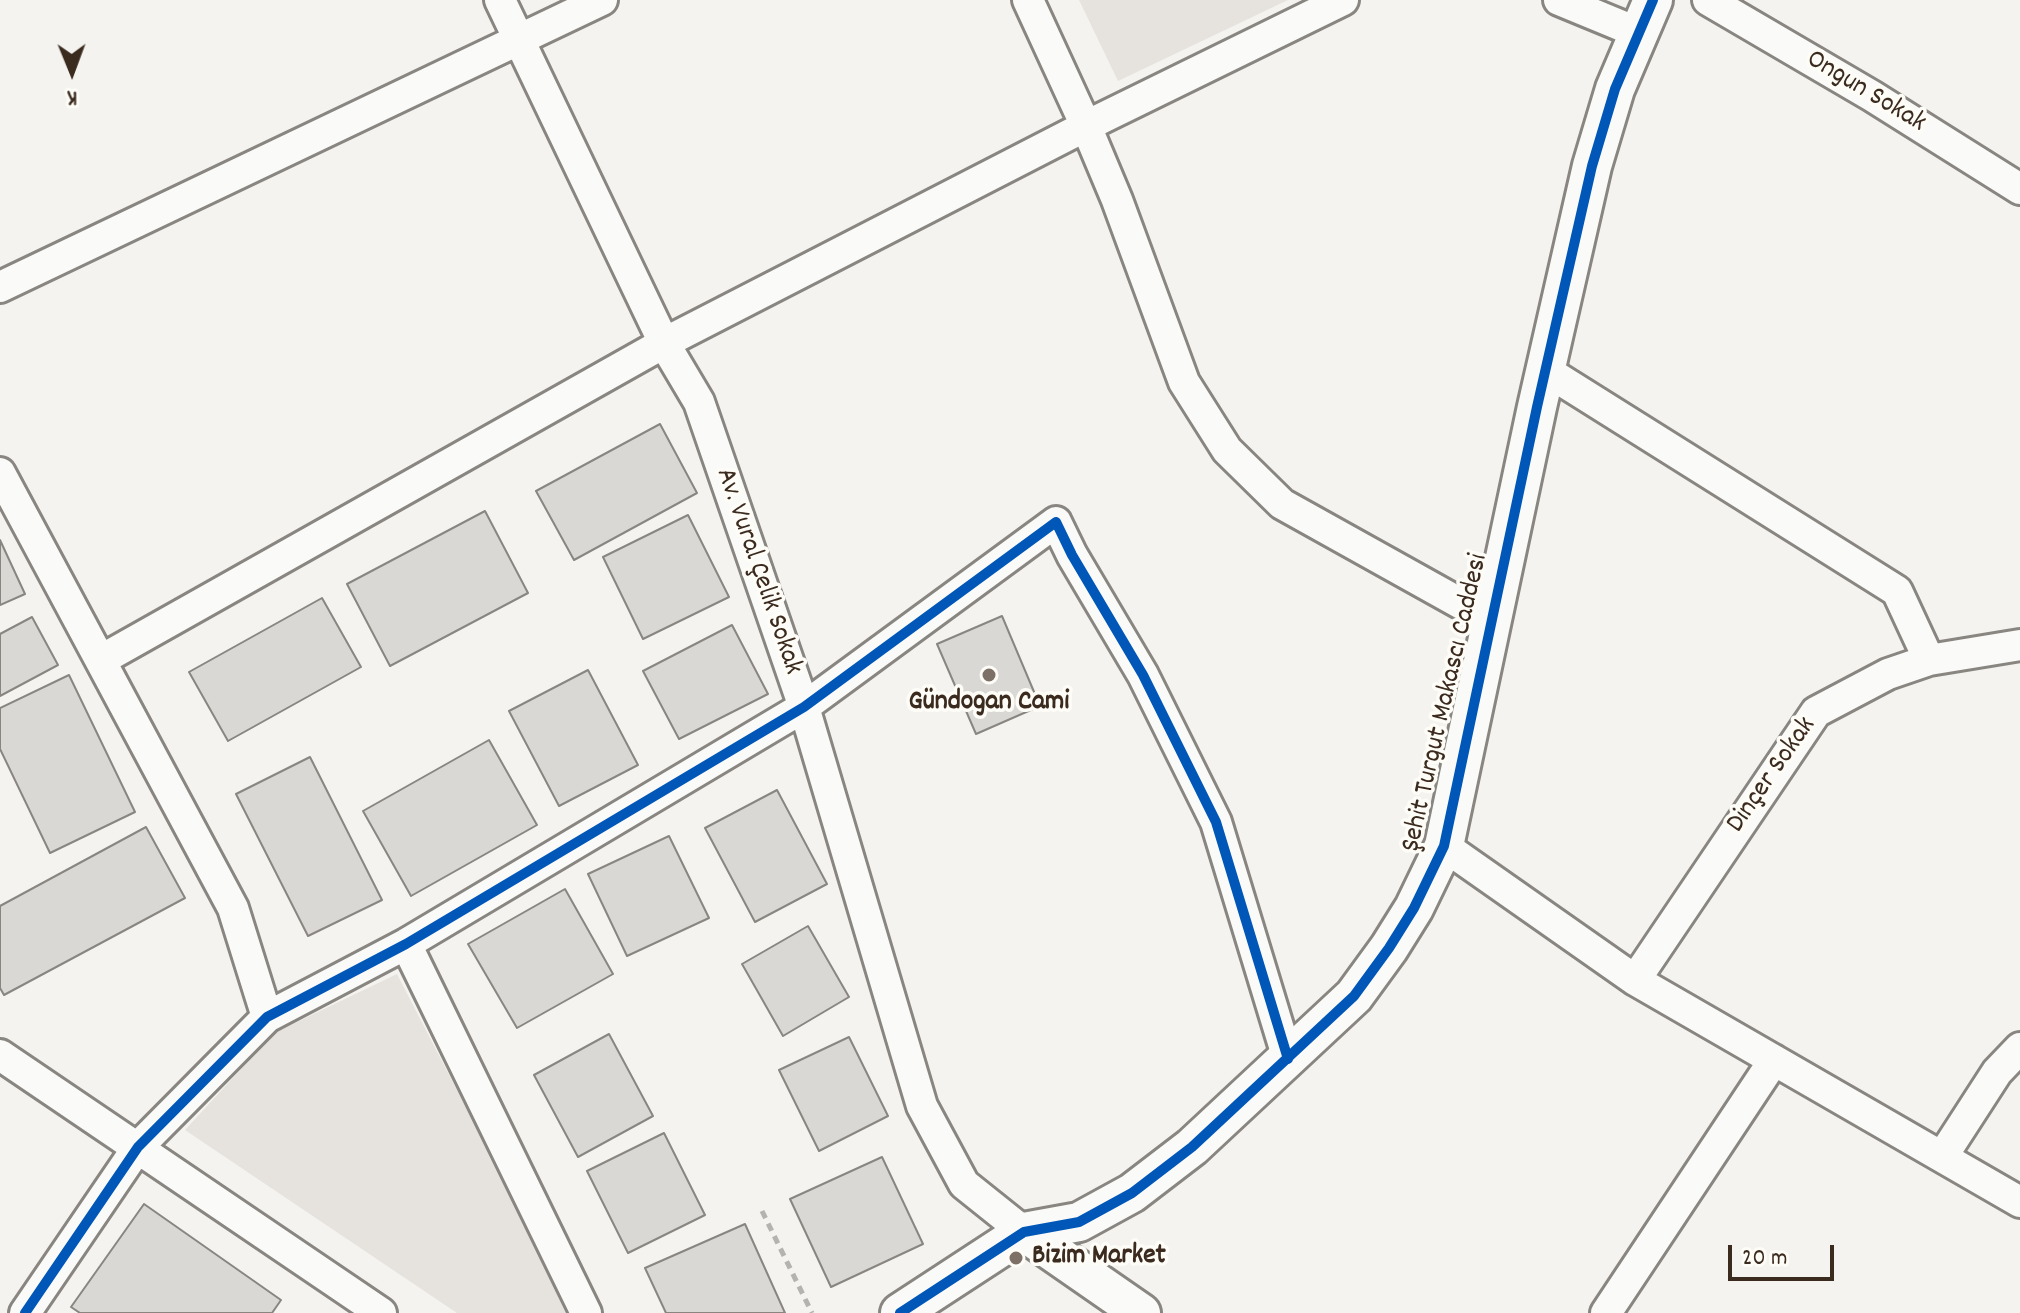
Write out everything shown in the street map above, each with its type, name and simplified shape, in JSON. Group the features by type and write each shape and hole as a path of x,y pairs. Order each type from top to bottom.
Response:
{"street":[{"name":"Av. Vural Çelik Sokak","path":"500,0 664,343 699,402 804,707 922,1106 964,1184 1024,1232"},
{"path":"0,287 602,0"},
{"path":"1028,0 1117,200 1184,382 1227,450 1282,504 1492,621"},
{"path":"101,660 664,343 1086,126 1343,0"},
{"path":"1559,0 1646,16"},
{"name":"Ongun Sokak","path":"1708,0 1872,96 2020,189"},
{"name":"Şehit Turgut Makascı Caddesi","path":"900,1313 1024,1232 1079,1222 1132,1193 1192,1147 1354,996 1414,908 1444,846 1545,370 1592,166 1615,89 1646,16"},
{"path":"1545,370 1897,591 1929,660"},
{"path":"0,473 233,908 267,1017"},
{"path":"25,1313 138,1147 267,1017 406,944 804,707 1056,522 1072,555 1143,675 1216,822 1288,1059"},
{"name":"Dinçer Sokak","path":"1635,980 1816,712 1888,674 1929,660 2020,645"},
{"path":"1444,846 1635,980 2020,1202"},
{"path":"406,944 586,1313"},
{"path":"1942,1157 1997,1072 2020,1048"},
{"path":"0,1055 381,1313"},
{"path":"1606,1313 1774,1060"},
{"path":"1024,1232 1141,1313"}],"path":[{"path":"762,1211 812,1313"}],"shaded area":[{"path":"1079,0 1288,0 1118,81"},
{"path":"397,974 572,1313 457,1313 185,1130 274,1033"}],"building":[{"path":"660,424 697,493 574,560 536,491"},
{"path":"485,511 528,593 390,666 347,584"},
{"path":"688,515 729,597 643,639 603,557"},
{"path":"0,540 25,594 0,605"},
{"path":"322,598 361,667 228,741 189,672"},
{"name":"Gündogan Cami","path":"1002,616 1040,706 976,734 937,644"},
{"path":"32,617 58,665 0,696 0,634"},
{"path":"732,625 768,694 679,739 643,671"},
{"path":"588,670 638,765 559,806 509,711"},
{"path":"69,675 135,812 50,853 0,749 0,708"},
{"path":"489,740 537,825 411,896 363,811"},
{"path":"310,757 382,900 308,936 236,794"},
{"path":"777,790 827,884 755,922 705,828"},
{"path":"146,827 185,898 4,995 0,988 0,906"},
{"path":"669,836 709,918 627,956 588,874"},
{"path":"565,889 613,974 517,1028 468,944"},
{"path":"808,926 849,997 783,1036 742,964"},
{"path":"609,1034 653,1116 578,1157 534,1075"},
{"path":"849,1037 888,1116 819,1151 779,1070"},
{"path":"664,1133 705,1215 628,1253 587,1171"},
{"path":"882,1157 923,1244 831,1287 790,1199"},
{"path":"144,1204 281,1300 272,1313 80,1313 71,1307"},
{"path":"745,1224 785,1313 666,1313 645,1268"}],"cycle path":[{"path":"900,1313 1024,1232 1079,1222 1132,1193 1192,1147 1354,996 1414,908 1444,846 1537,407 1592,166 1615,89 1653,0"},
{"path":"25,1313 138,1147 267,1017 406,944 804,707 1056,522 1072,555 1143,675 1216,822 1288,1059"}],"place":[{"name":"Gündogan Cami","path":"989,675"},
{"name":"Bizim Market","path":"1016,1258"}]}
